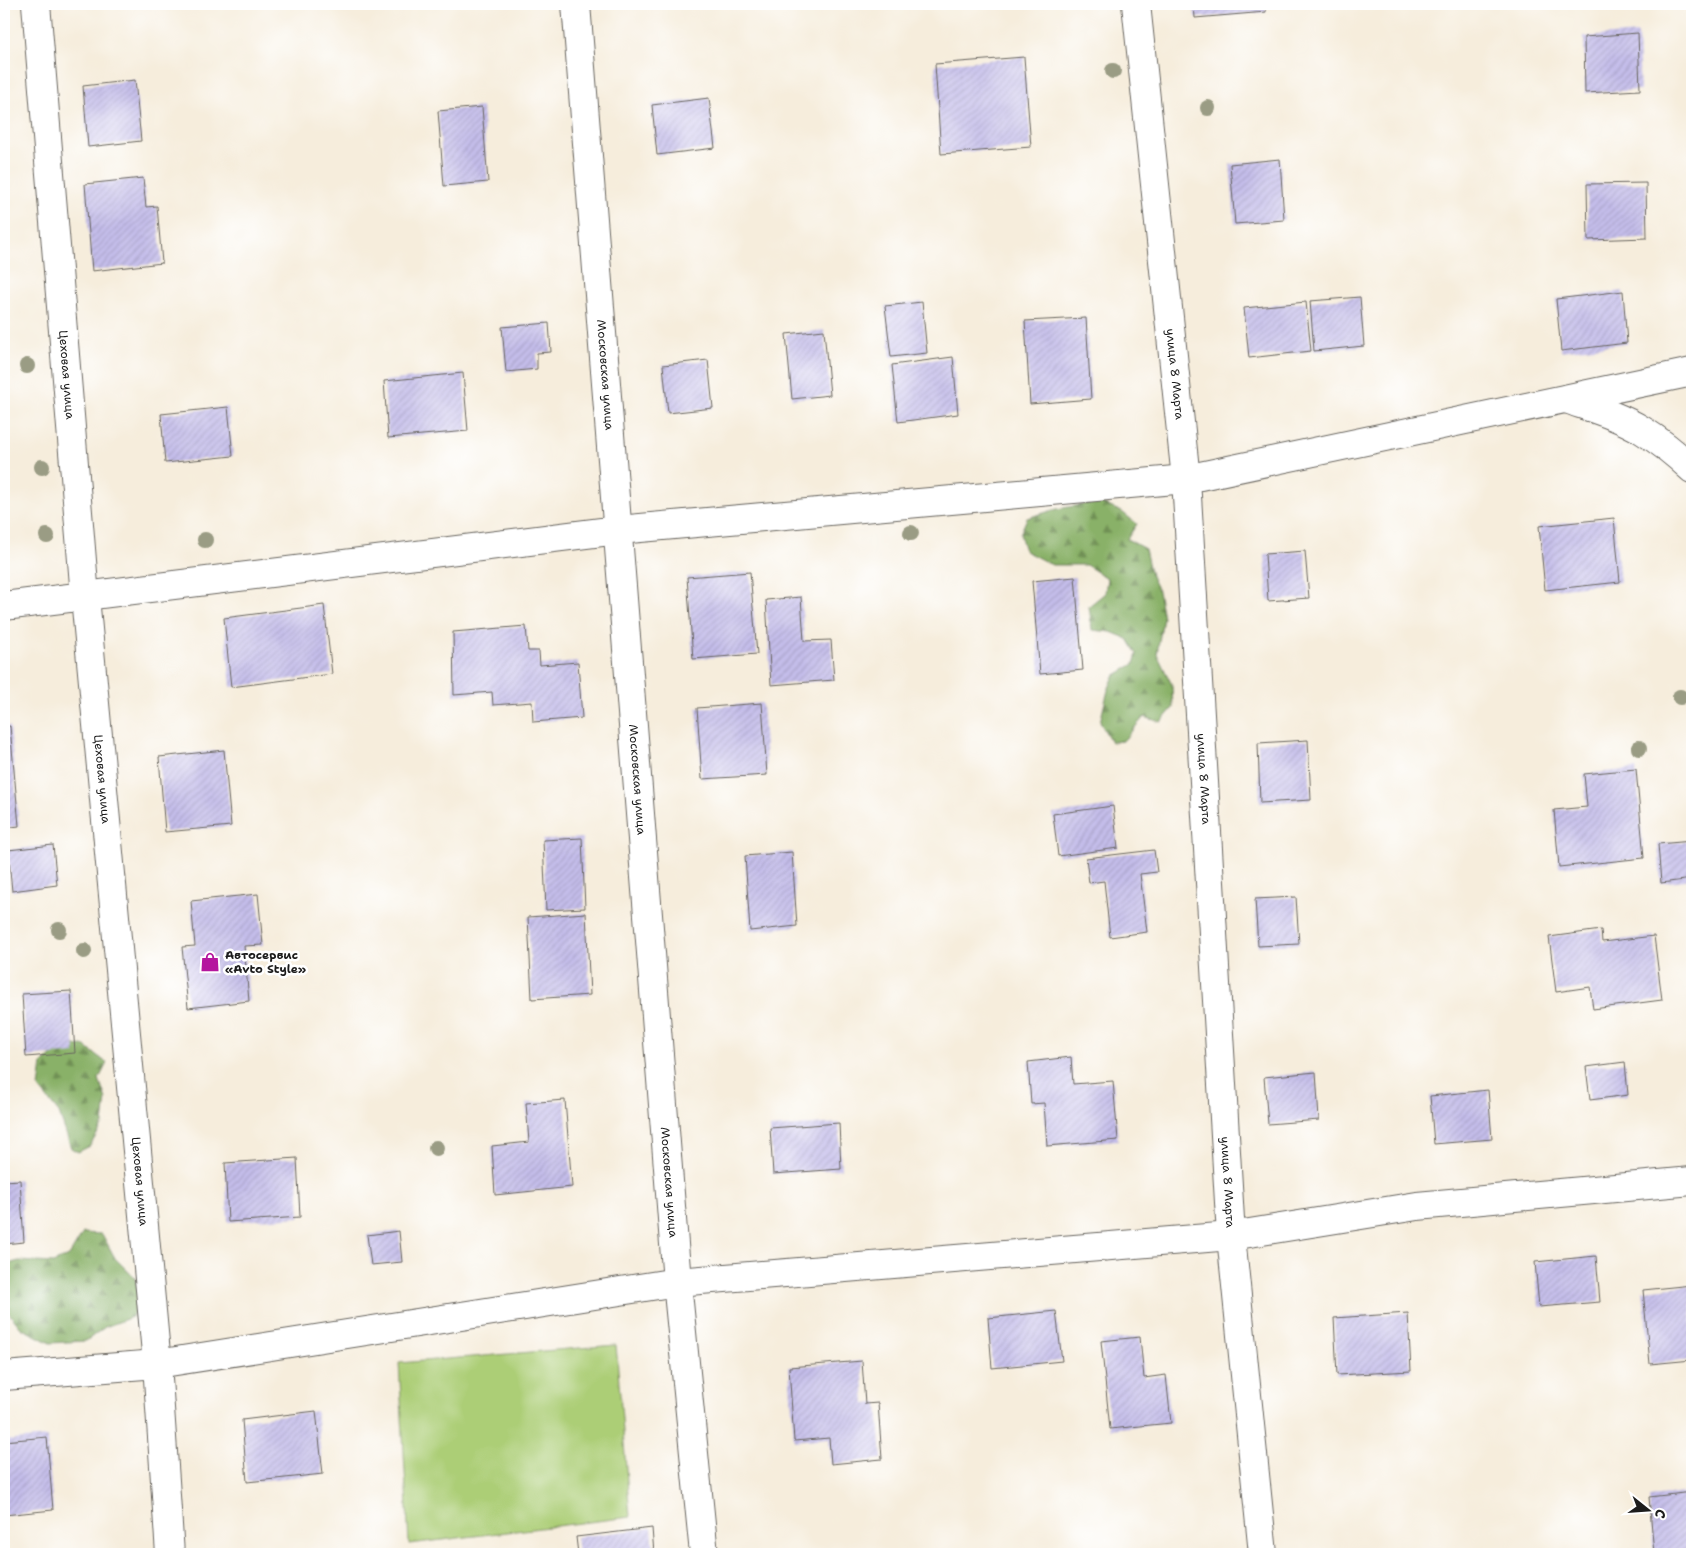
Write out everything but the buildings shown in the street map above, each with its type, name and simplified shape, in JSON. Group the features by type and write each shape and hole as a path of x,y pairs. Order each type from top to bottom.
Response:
{"street":[{"name":"Цеховая улица","path":"36,4 85,597 157,1364 170,1554"},
{"name":"Московская улица","path":"576,4 676,1282 704,1554"},
{"name":"улица 8 Марта","path":"1136,4 1186,479 1230,1236 1263,1554"},
{"path":"4,606 618,530 1186,479 1692,372"},
{"path":"1565,399 1609,414 1642,430 1681,458 1692,469"},
{"path":"4,1376 157,1364 676,1282 1230,1236 1417,1206 1692,1181"}],"green space":[{"path":"1098,502 1122,512 1137,524 1127,539 1145,549 1151,576 1158,591 1163,617 1157,654 1172,685 1173,708 1161,722 1144,717 1123,741 1111,742 1100,722 1108,690 1114,676 1134,664 1137,654 1128,639 1111,632 1092,630 1089,606 1105,593 1107,578 1086,565 1052,565 1025,551 1020,534 1027,518 1057,509"},
{"path":"83,1045 107,1063 99,1079 106,1099 103,1124 90,1146 78,1152 71,1148 59,1113 39,1088 42,1064 59,1048"},
{"path":"83,1233 102,1234 115,1258 135,1278 139,1298 132,1317 105,1327 86,1341 50,1343 21,1328 9,1313 4,1314 4,1265 19,1261 53,1263 69,1256"},
{"path":"616,1345 630,1517 409,1544 399,1363"}],"place":[{"name":"Автосервис «Avto Style»","path":"210,962"}]}
